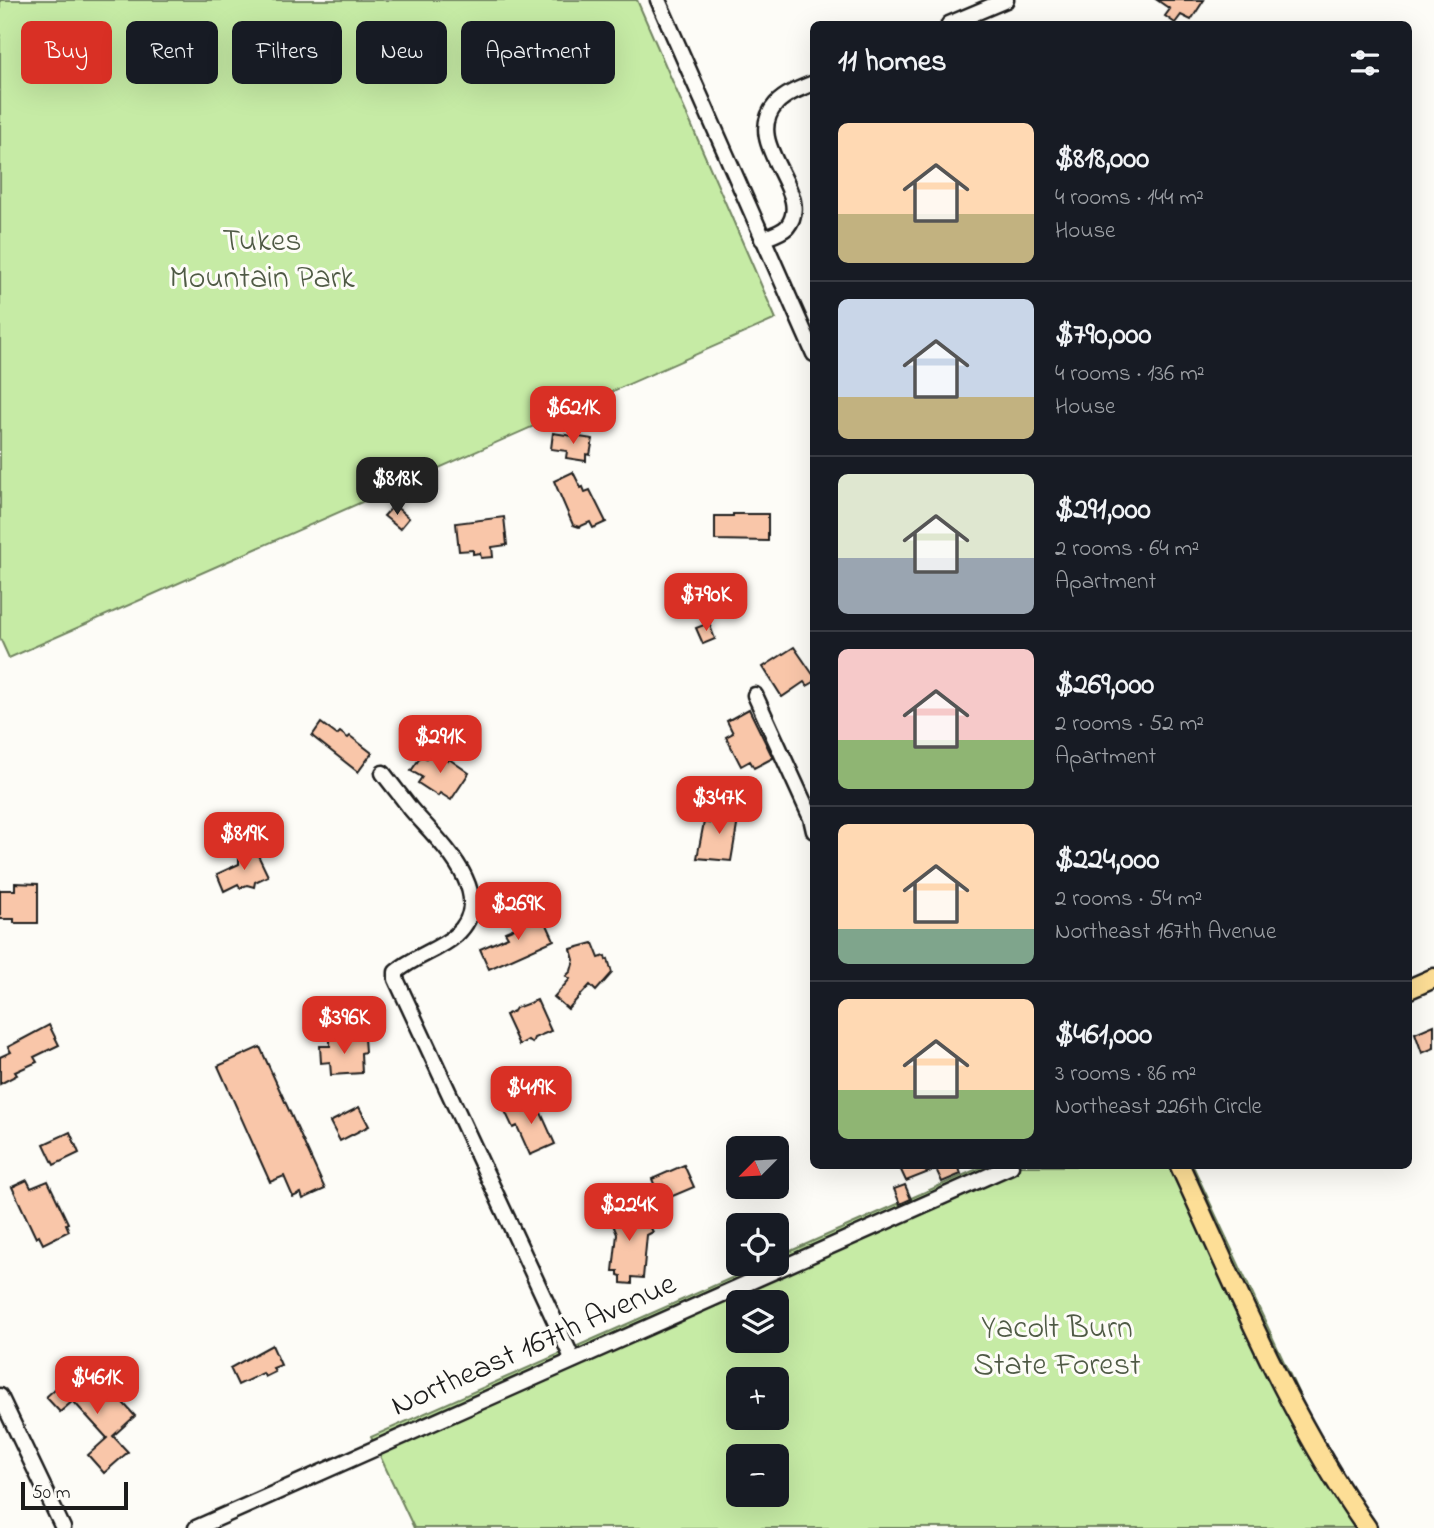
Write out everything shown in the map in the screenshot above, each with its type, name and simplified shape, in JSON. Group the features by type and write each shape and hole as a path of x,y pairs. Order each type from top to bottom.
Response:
{"main road":[{"path":"1412,988 1434,978"},
{"path":"1181,1169 1288,1401 1367,1528"}],"street":[{"path":"658,0 810,345"},
{"path":"956,21 1006,0"},
{"path":"762,239 786,228 793,215 794,200 766,136 767,120 776,104 810,85"},
{"path":"755,695 810,816"},
{"path":"383,773 450,852 463,872 470,891 470,907 457,934 408,962 396,972 400,991 573,1360"},
{"name":"Northeast 167th Avenue","path":"196,1528 386,1448 573,1360 1003,1169"},
{"path":"0,1396 63,1528"}],"green space":[{"name":"Tukes Mountain Park","path":"0,0 637,0 776,319 9,658 0,638"},
{"name":"Yacolt Burn State Forest","path":"977,1169 1194,1169 1361,1528 414,1528 371,1437 736,1276 789,1276 789,1252"}],"building":[{"path":"1157,0 1204,0 1191,20 1181,15 1176,21 1172,21 1165,16 1170,9"},
{"path":"553,433 593,439 590,455 586,454 586,461 566,458 567,451 551,449"},
{"path":"573,472 581,488 583,487 585,492 590,490 606,522 593,528 590,522 579,527 573,525 554,481"},
{"path":"394,505 409,518 400,529 384,516"},
{"path":"768,514 768,541 715,540 715,516"},
{"path":"504,517 507,545 492,547 493,557 481,558 480,553 473,554 473,550 459,551 456,523"},
{"path":"709,623 715,639 703,644 696,628"},
{"path":"794,647 810,670 810,684 807,686 804,682 782,697 763,667"},
{"path":"749,709 773,758 754,768 750,761 741,766 726,737 733,733 727,721"},
{"path":"321,723 337,735 340,732 348,738 350,736 372,753 358,772 312,736"},
{"path":"430,751 448,761 449,759 469,773 451,800 440,793 438,796 418,783 422,777 411,771 422,755 426,758"},
{"path":"712,809 739,814 731,861 697,858 704,822 709,823"},
{"path":"256,851 268,876 255,882 254,887 247,885 240,888 238,884 224,891 217,874 239,864 239,855"},
{"path":"15,883 38,884 38,923 14,923 14,919 0,919 0,890 15,890"},
{"path":"543,916 554,940 489,969 480,949 508,937 505,932"},
{"path":"593,943 599,958 605,956 606,960 608,959 612,973 596,991 590,985 568,1009 554,997 570,979 566,976 571,971 574,960 571,949"},
{"path":"537,1000 551,1031 534,1038 532,1043 528,1040 519,1045 505,1015"},
{"path":"49,1025 59,1045 34,1057 37,1062 15,1072 17,1075 0,1084 0,1057 11,1052 8,1047"},
{"path":"1434,1025 1434,1048 1422,1053 1415,1033"},
{"path":"364,1038 365,1052 361,1053 362,1073 331,1075 330,1062 321,1063 320,1046 330,1046 330,1039"},
{"path":"260,1047 325,1189 303,1199 301,1193 293,1197 284,1176 270,1182 218,1066"},
{"path":"530,1099 534,1108 538,1106 555,1144 530,1155 517,1126 513,1128 505,1111"},
{"path":"359,1107 369,1126 340,1141 330,1122"},
{"path":"70,1132 79,1153 54,1165 44,1144"},
{"path":"684,1165 694,1187 661,1201 652,1179"},
{"path":"900,1169 936,1169 906,1181"},
{"path":"936,1169 959,1169 961,1174 942,1182"},
{"path":"27,1180 31,1188 48,1181 68,1223 66,1224 69,1231 43,1244 39,1236 36,1238 12,1187"},
{"path":"905,1185 911,1199 900,1204 894,1189"},
{"path":"629,1201 639,1223 647,1220 653,1232 647,1235 643,1278 632,1277 632,1284 621,1283 618,1271 613,1271 617,1234 607,1211"},
{"path":"272,1345 281,1365 273,1368 275,1372 265,1377 263,1373 238,1385 230,1368"},
{"path":"98,1375 135,1416 113,1436 128,1452 104,1473 88,1455 107,1438 73,1401 60,1412 46,1397 67,1378 79,1392"}]}
